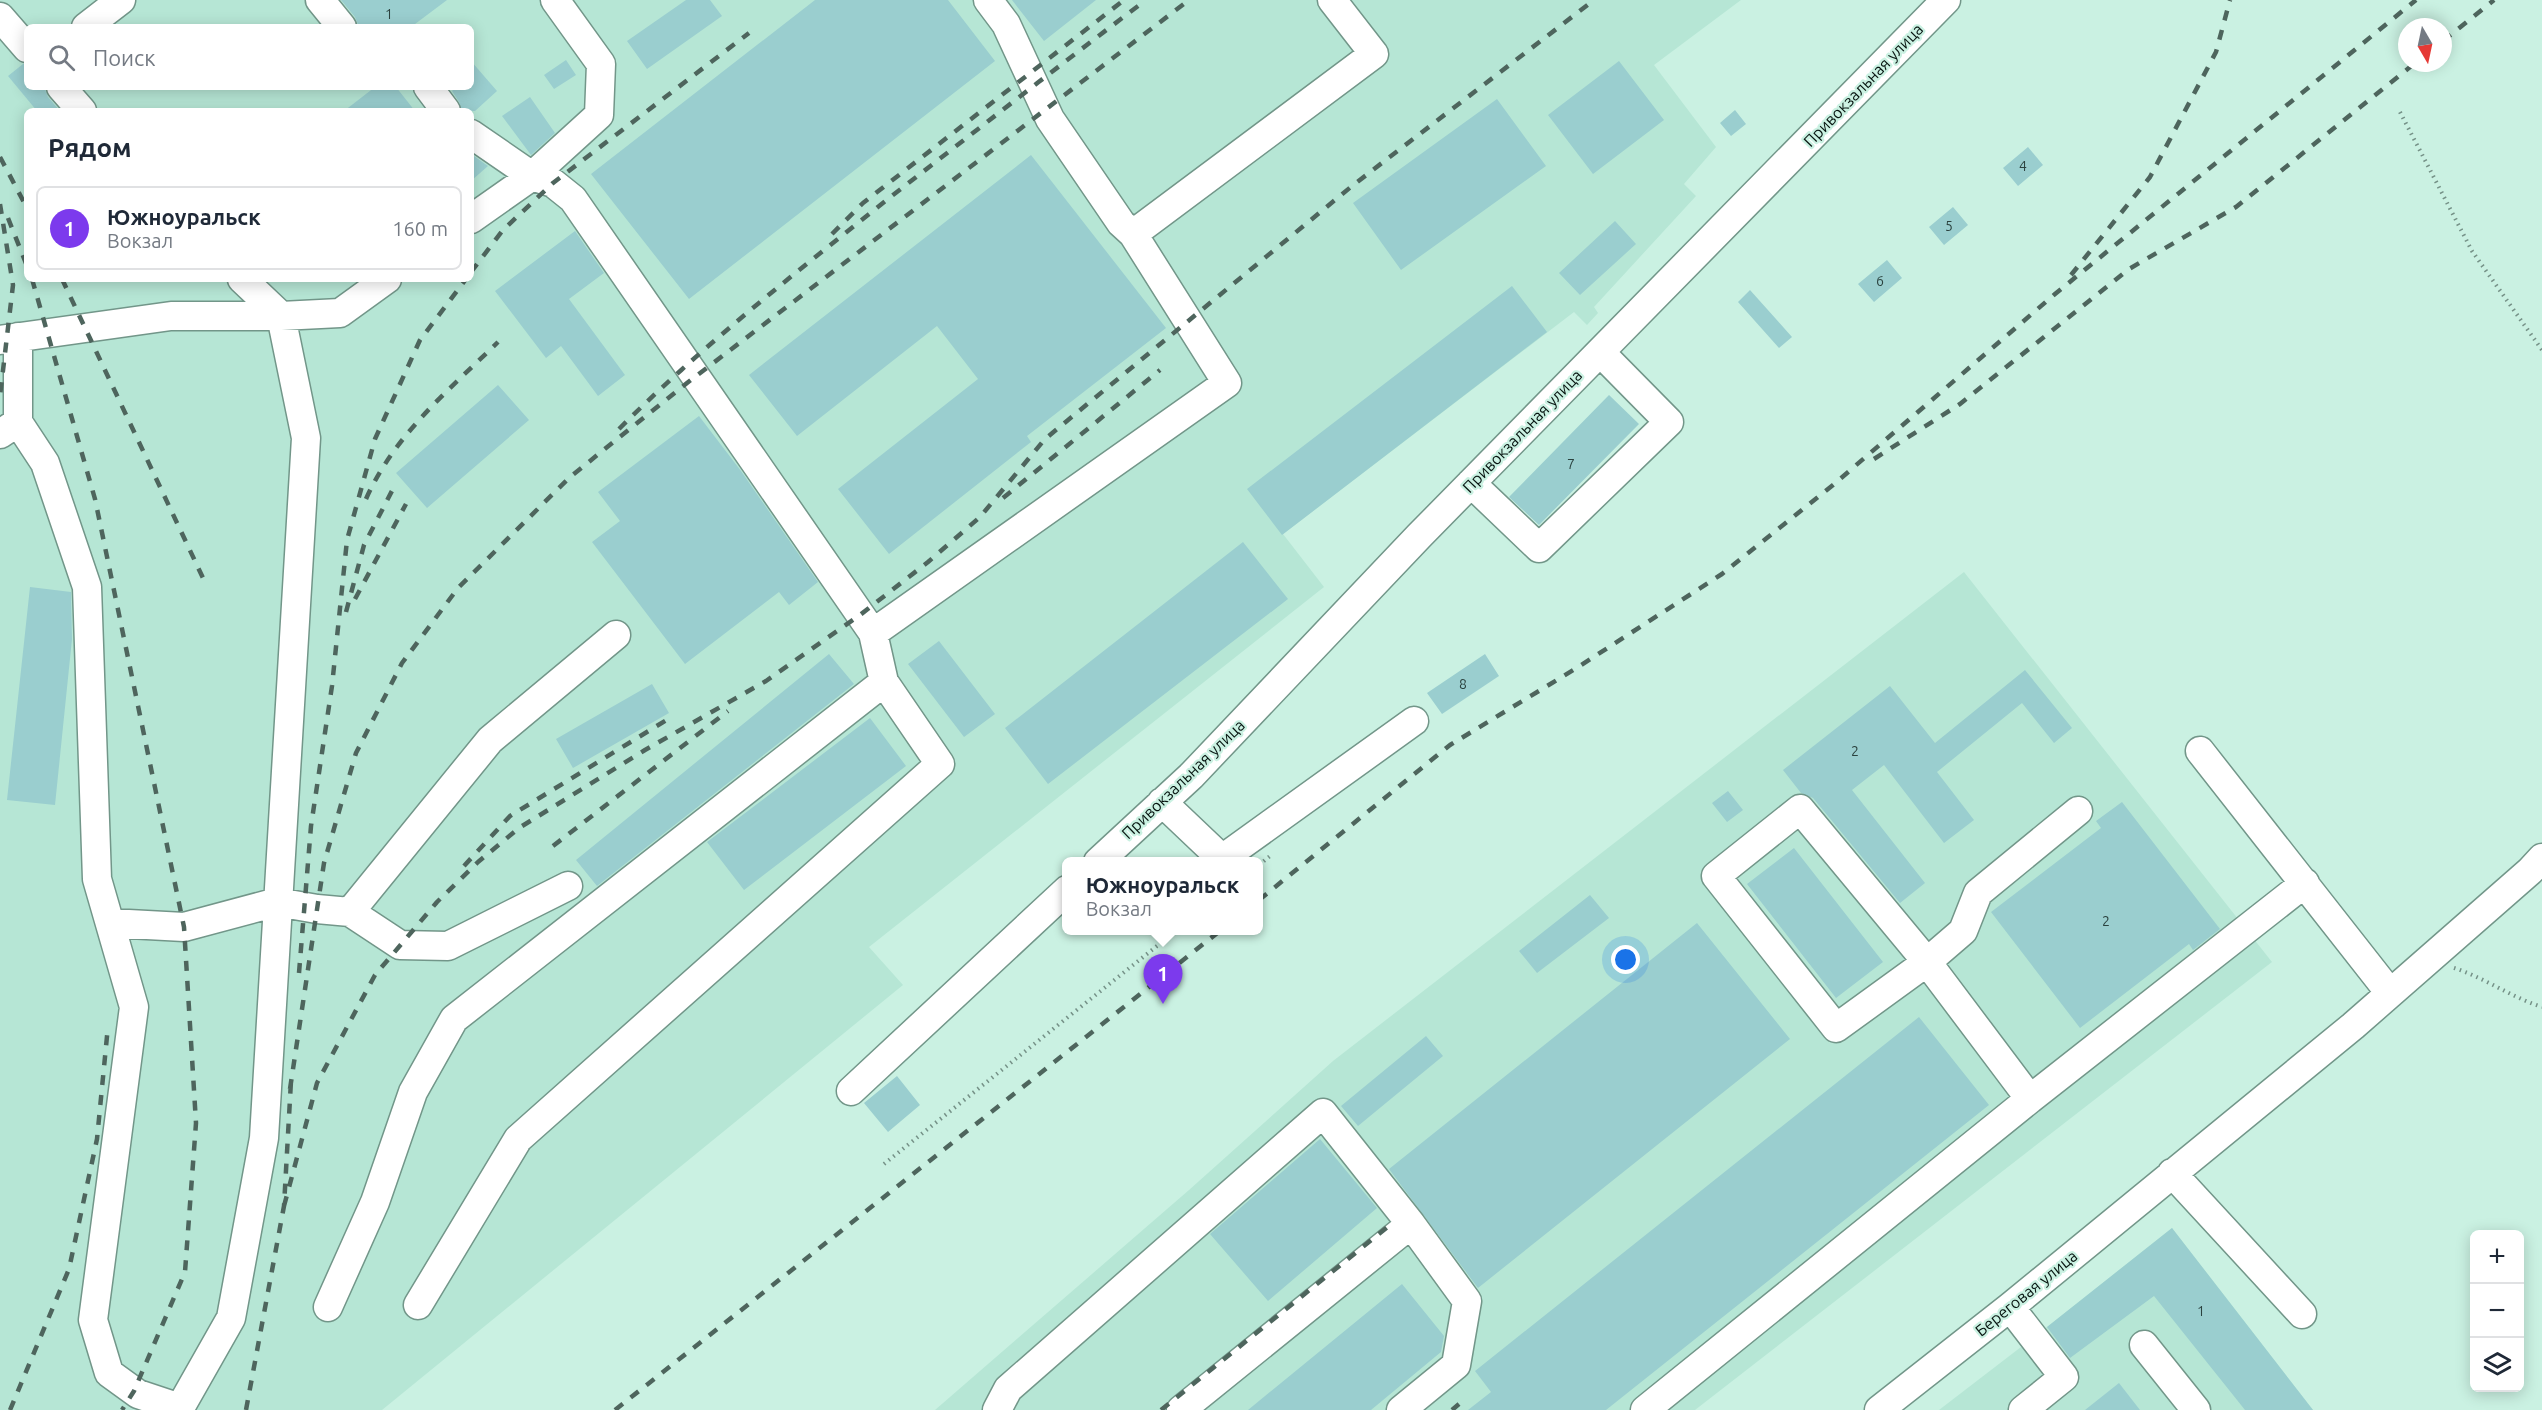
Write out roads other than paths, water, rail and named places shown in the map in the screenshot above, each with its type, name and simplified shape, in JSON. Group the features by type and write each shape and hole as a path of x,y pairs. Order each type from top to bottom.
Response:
{"street":[{"path":"90,24 121,0"},
{"path":"320,0 340,24"},
{"path":"474,217 532,176 599,116 601,64 555,0"},
{"path":"873,633 1227,383 1132,234 1120,223 1050,119 1006,24 988,0"},
{"path":"1132,234 1374,54 1332,0"},
{"name":"Привокзальная улица","path":"1102,857 1191,776 1471,483 1946,0"},
{"path":"0,17 24,45"},
{"path":"64,90 79,108"},
{"path":"430,90 444,108"},
{"path":"418,1305 518,1139 940,764 884,682 873,633 573,199 554,183 532,176 474,136"},
{"path":"245,282 281,316 306,438 264,1138 231,1318 180,1408 138,1394 110,1373 93,1320 134,1007 97,879 87,587 45,463 9,428 9,339 171,316 281,316 340,313 383,282"},
{"path":"1471,483 1539,548 1669,422 1600,352"},
{"path":"350,912 490,740 616,635"},
{"path":"328,1307 375,1202 413,1092 454,1019 884,682"},
{"path":"1225,857 1414,721"},
{"path":"2200,751 2390,993"},
{"path":"1162,802 1220,857"},
{"path":"2030,1099 1927,962 1800,809 1716,876 1836,1028 1927,962 1963,931 1978,893 2078,812"},
{"name":"Береговая улица","path":"1879,1410 2010,1307 2390,993 2542,858"},
{"path":"1645,1410 2030,1099 2305,883"},
{"path":"110,923 184,927 277,902 350,912 400,945 448,946 568,886"},
{"path":"850,1091 1062,895"},
{"path":"997,1410 1008,1389 1323,1113 1411,1224 1467,1301 1456,1365 1401,1410"},
{"path":"2172,1173 2302,1314"},
{"path":"1181,1410 1411,1224"},
{"path":"2010,1307 2064,1377 2023,1410"},
{"path":"2144,1345 2196,1410"}],"railway":[{"path":"832,234 863,203 1124,0"},
{"path":"619,429 684,367 787,280 893,195 1146,0"},
{"path":"290,1089 324,863 356,753 402,663 458,588 570,477 687,383 1189,0"},
{"path":"284,1206 317,1083 375,975 437,902 478,862 519,828 645,750 766,681 860,615 928,562 980,517 1045,439 1352,186 1594,0"},
{"path":"2071,275 2150,177 2216,52 2230,0"},
{"path":"1263,897 1450,745 1575,669 1722,574 1833,485 2055,294 2416,0"},
{"path":"2452,34 2494,0"},
{"path":"474,268 503,230 553,183 749,33"},
{"path":"1874,459 1960,404 2129,269 2236,207 2404,72"},
{"path":"0,157 24,202"},
{"path":"0,204 13,285 0,396"},
{"path":"8,218 24,258"},
{"path":"33,282 95,499 184,927 196,1123 185,1272 134,1391 122,1410"},
{"path":"63,282 203,578"},
{"path":"299,973 311,826 332,686 347,540 375,439 420,340 464,282"},
{"path":"366,499 378,476 407,434 442,396 498,342"},
{"path":"1003,498 1160,370"},
{"path":"346,612 364,545 394,487"},
{"path":"355,599 406,504"},
{"path":"553,846 728,711"},
{"path":"464,866 510,816 673,716"},
{"path":"615,1410 1215,935"},
{"path":"10,1410 69,1269 97,1139 108,1026"},
{"path":"246,1410 284,1206 291,1081"},
{"path":"1161,1410 1390,1225"},
{"path":"1452,1410 1459,1404"}],"place":[{"name":"Южноуральск","path":"1163,1004"}]}
